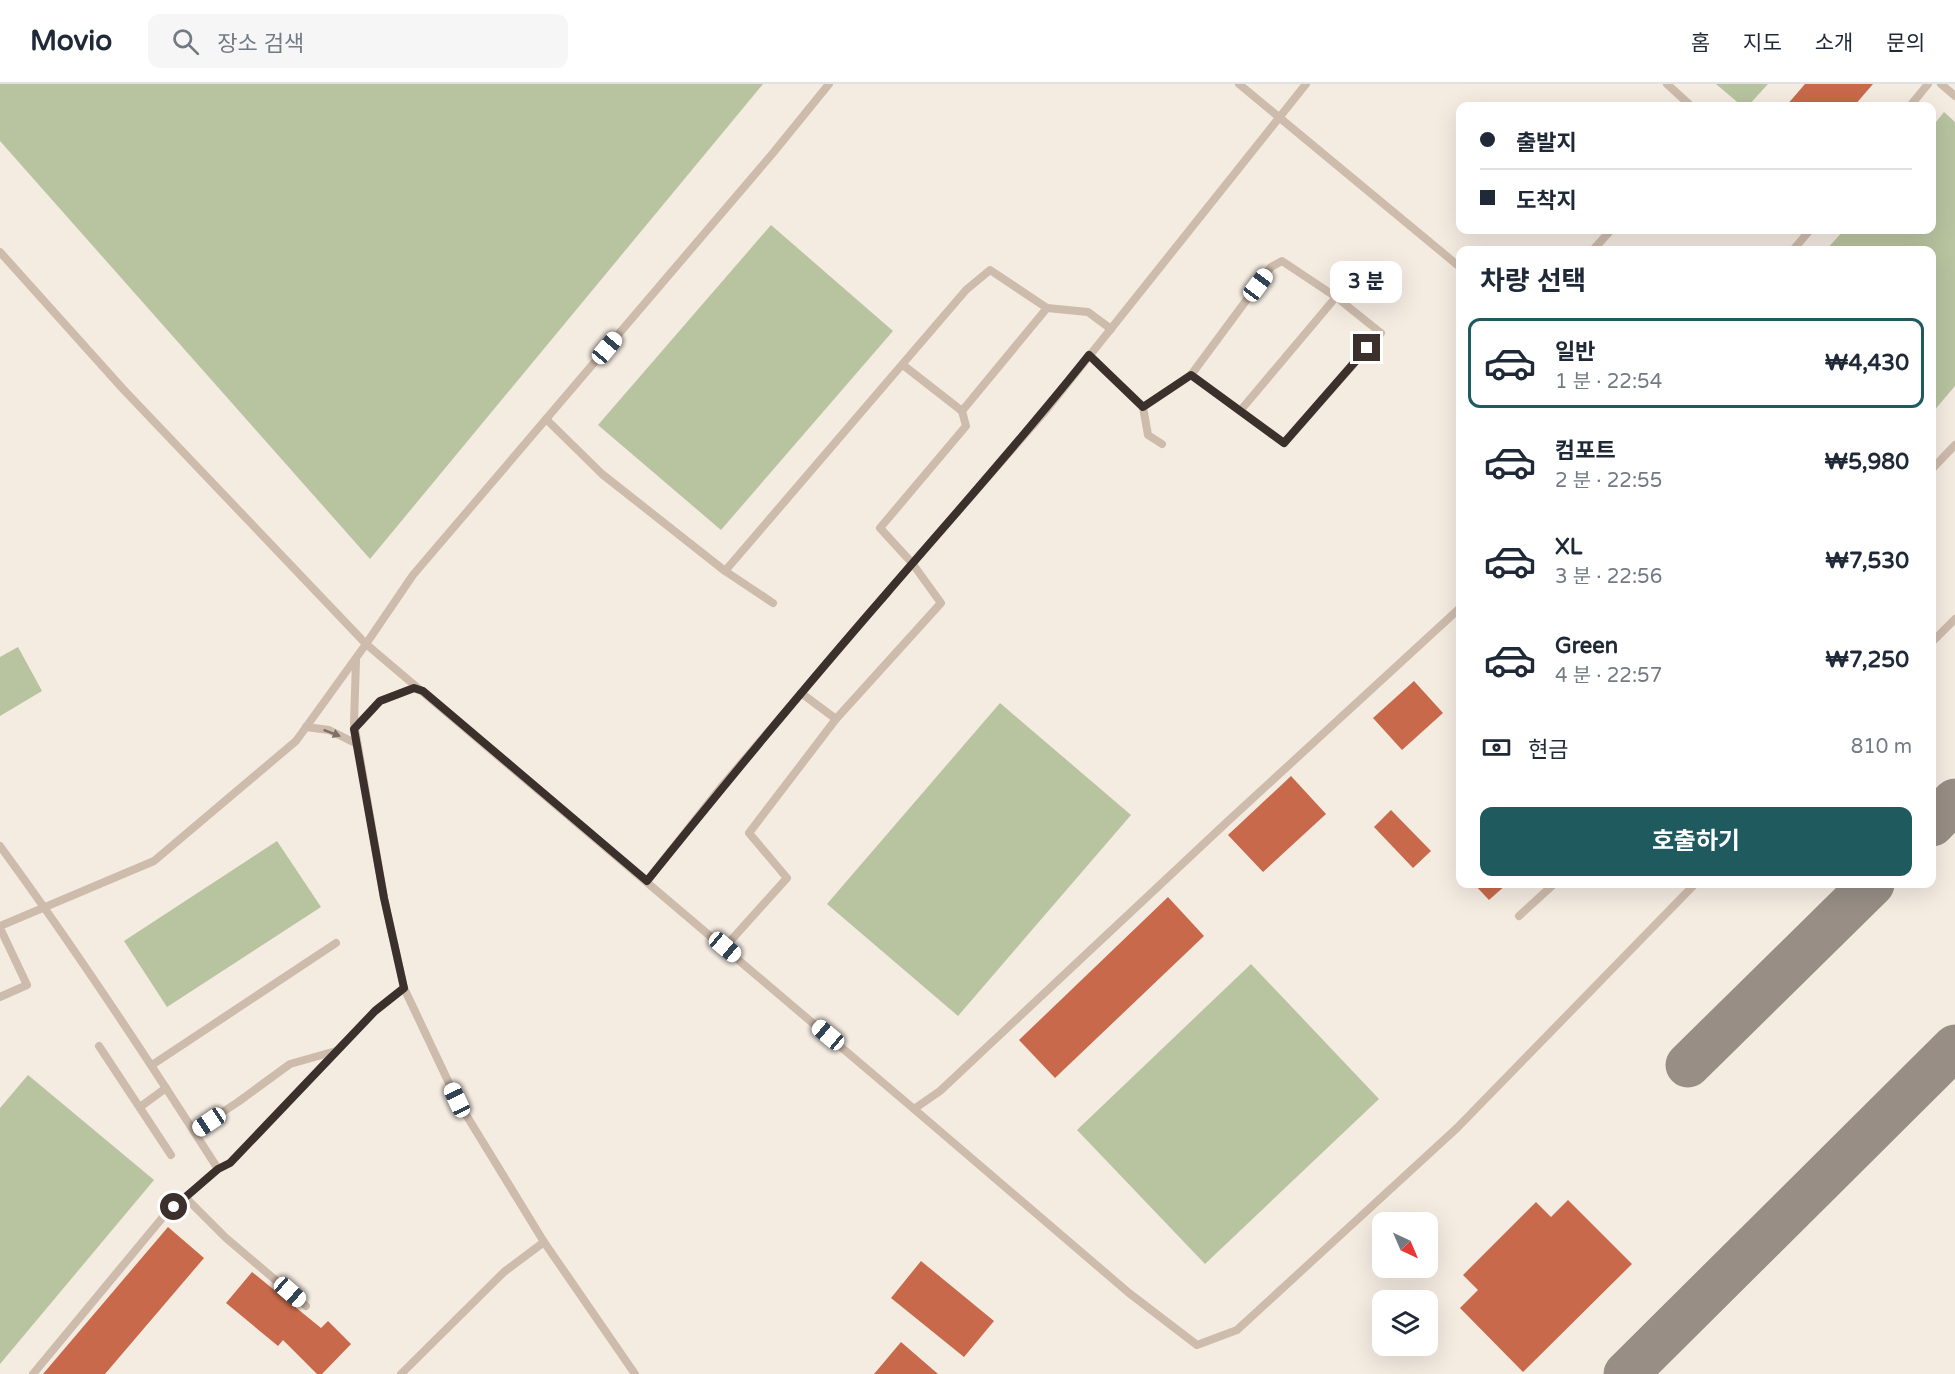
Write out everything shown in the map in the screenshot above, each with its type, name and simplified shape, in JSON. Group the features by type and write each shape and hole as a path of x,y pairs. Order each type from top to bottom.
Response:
{"lane":[{"path":"0,997 27,985 0,927 154,861 296,741 357,658 413,575 773,153 829,84"},
{"path":"1239,84 1456,264"},
{"path":"647,881 722,786 1047,409 1306,84"},
{"path":"1667,84 1687,102"},
{"path":"1913,102 1928,84"},
{"path":"1941,84 1955,96"},
{"path":"1597,246 1607,234"},
{"path":"1796,246 1807,234"},
{"path":"0,252 123,389 366,644 1129,1293 1197,1345 1237,1330 1448,1136 1691,888"},
{"path":"1143,407 1191,375 1272,267 1282,261 1336,297 1381,333 1284,443 1191,375"},
{"path":"725,571 966,290 990,270 1047,308 1088,312 1111,329"},
{"path":"1240,411 1336,297"},
{"path":"962,411 1047,308"},
{"path":"1089,355 1143,407 1148,435 1161,444"},
{"path":"725,947 787,878 749,833 836,719 941,603 912,563 880,528 966,426 962,411 903,364"},
{"path":"546,419 602,474 725,571 773,603"},
{"path":"1936,465 1955,444"},
{"path":"915,1109 940,1091 1456,612"},
{"path":"1936,638 1955,620"},
{"path":"357,658 354,729 384,898 404,988 457,1100 544,1242 634,1374"},
{"path":"354,729 380,701 414,688 423,691"},
{"path":"801,693 836,719"},
{"path":"306,727 329,730 357,744"},
{"path":"0,846 45,907 152,1065 218,1169"},
{"path":"1519,916 1550,888"},
{"path":"152,1065 336,943"},
{"path":"33,1374 163,1216 218,1169 230,1163 375,1011 404,988"},
{"path":"99,1046 171,1155"},
{"path":"194,1131 290,1064 337,1050"},
{"path":"140,1107 166,1088"},
{"path":"186,1198 226,1238 306,1306"},
{"path":"401,1374 504,1272 544,1242"}],"green space":[{"path":"0,84 763,84 370,559 0,141"},
{"path":"1716,84 1768,84 1752,102 1737,102"},
{"path":"1944,112 1955,122 1955,386 1936,408 1936,246 1830,246 1840,234 1936,234 1936,122"},
{"path":"771,225 893,331 721,530 598,425"},
{"path":"18,647 42,691 0,716 0,657"},
{"path":"1000,703 1131,815 958,1016 827,904"},
{"path":"277,841 321,907 167,1007 124,941"},
{"path":"1251,964 1379,1099 1205,1264 1077,1130"},
{"path":"28,1075 154,1180 0,1364 0,1108"}],"building":[{"path":"1805,84 1873,84 1857,102 1789,102"},
{"path":"1414,681 1443,713 1402,750 1373,718"},
{"path":"1291,776 1326,814 1263,872 1228,835"},
{"path":"1391,810 1431,851 1413,868 1374,827"},
{"path":"1478,888 1502,888 1489,900"},
{"path":"1168,897 1204,936 1055,1078 1019,1040"},
{"path":"1568,1200 1632,1264 1523,1372 1460,1308 1478,1290 1463,1275 1536,1202 1551,1217"},
{"path":"168,1227 204,1258 105,1374 43,1374"},
{"path":"921,1261 994,1321 964,1357 891,1298"},
{"path":"252,1272 321,1328 328,1321 351,1344 322,1374 317,1374 283,1340 278,1346 226,1303"},
{"path":"901,1342 938,1374 874,1374"}],"taxiway":[{"path":"1936,820 1955,801"},
{"path":"1688,1065 1868,888"},
{"path":"1626,1374 1955,1047"}],"route":[{"path":"174,1207 218,1169 230,1163 375,1011 404,988 384,898 354,729 380,701 414,688 423,691 647,881 722,786 1047,409 1089,355 1143,407 1191,375 1284,443 1367,348"}]}
